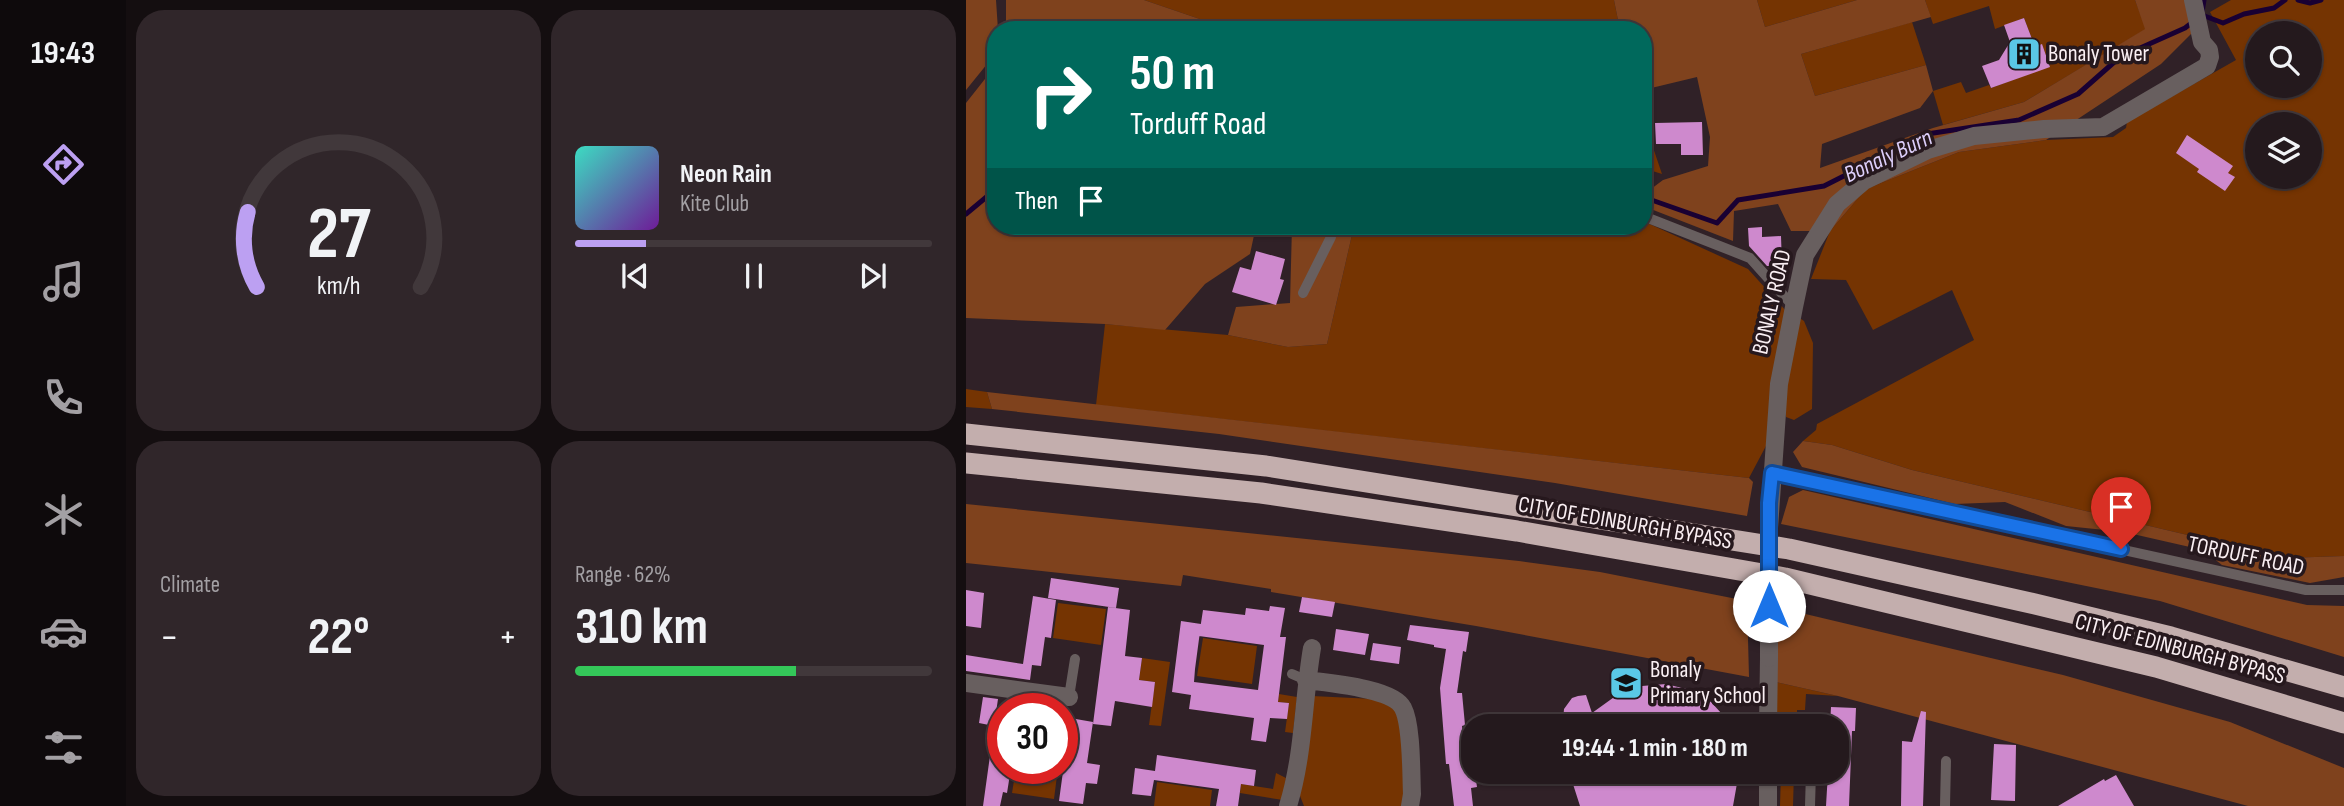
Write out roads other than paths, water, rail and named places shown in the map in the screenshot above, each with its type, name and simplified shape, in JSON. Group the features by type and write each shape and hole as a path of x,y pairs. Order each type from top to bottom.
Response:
{"highway":[{"name":"CITY OF EDINBURGH BYPASS","path":"966,435 1266,466 1789,549 2171,637 2344,687"},
{"name":"CITY OF EDINBURGH BYPASS","path":"966,463 1261,493 1517,530 1785,578 2156,667 2344,723"}],"street":[{"name":"BONALY ROAD","path":"1768,714 1769,528 1779,384 1805,255 1815,237 1837,204 1864,181 1928,150 1974,136 2044,129 2103,127 2207,66 2209,51 2202,42 2195,13"},
{"path":"1288,806 1301,750 1299,677 1312,648"},
{"path":"1299,677 1377,692 1391,696 1399,702 1407,719 1412,794 1410,806"},
{"path":"966,683 1040,693"},
{"path":"1768,784 1768,806"}],"lane":[{"path":"1652,220 1750,258 1794,307"},
{"path":"1303,293 1331,235"},
{"name":"TORDUFF ROAD","path":"1772,473 2306,590 2344,590"},
{"path":"1070,693 1075,659"},
{"path":"1945,806 1946,761"},
{"path":"1810,806 1811,784"}],"waterway":[{"path":"2202,12 2204,0"},
{"path":"2202,15 2223,23 2244,14 2274,8 2285,0"},
{"path":"2298,0 2310,3 2321,0"},
{"name":"Bonaly Burn","path":"1652,200 1717,223 1738,200 1824,186 1927,134 2019,120 2078,94 2120,57 2185,28 2194,21"},
{"name":"Bonaly Burn","path":"966,214 987,196"}],"place":[{"name":"Bonaly Tower","path":"2024,54"},
{"name":"Bonaly Primary School","path":"1626,683"}]}
